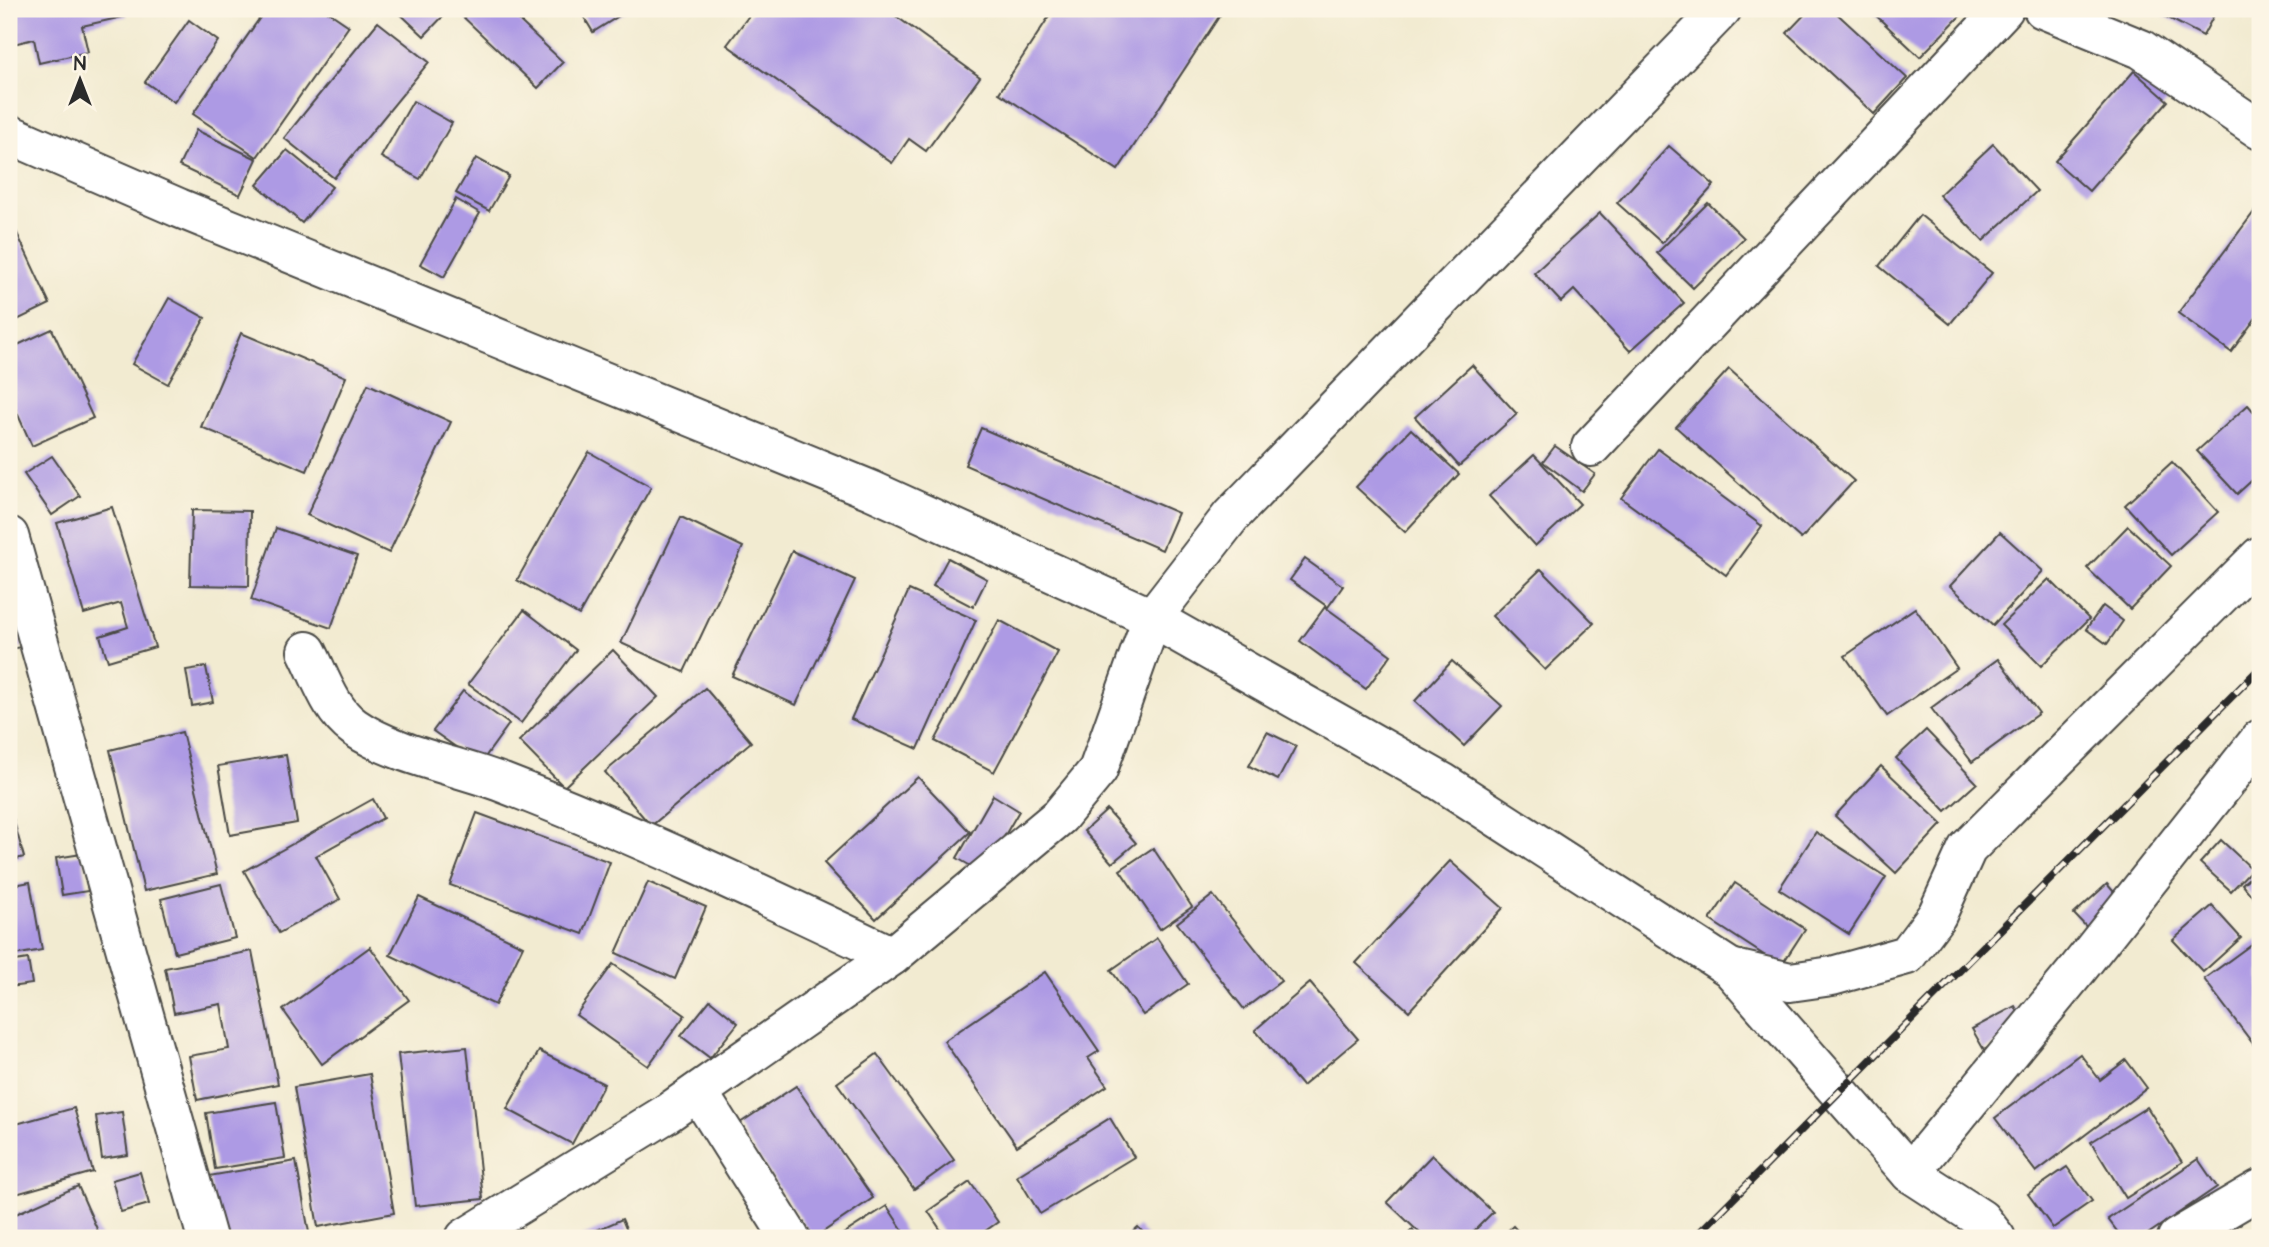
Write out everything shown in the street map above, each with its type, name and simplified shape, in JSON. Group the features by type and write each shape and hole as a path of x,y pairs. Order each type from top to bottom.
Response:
{"street":[{"path":"465,1238 666,1114 892,956 1059,816 1098,769 1153,618 1230,516 1721,9"},
{"path":"1591,447 2004,9"},
{"path":"2043,9 2141,49 2260,130"},
{"path":"9,134 178,208 871,491 1153,618 1443,782 1730,968 1910,1173 1982,1219 1996,1238"},
{"path":"9,536 207,1238"},
{"path":"1730,968 1790,982 1832,975 1907,955 1937,915 1966,849 2260,556"},
{"path":"307,651 335,708 353,726 382,743 502,783 748,887 892,956"},
{"path":"1910,1173 2078,969 2260,739"},
{"path":"698,1092 790,1238"},
{"path":"2177,1238 2260,1189"}],"building":[{"path":"9,9 125,9 127,16 82,26 88,52 39,63 34,39 9,45"},
{"path":"266,9 324,9 349,26 257,157 193,114"},
{"path":"395,9 450,9 424,36"},
{"path":"463,9 507,9 563,62 538,88 459,13"},
{"path":"579,9 630,9 593,32"},
{"path":"754,9 886,9 980,77 926,151 909,139 892,163 727,45"},
{"path":"1054,9 1224,9 1118,170 999,93"},
{"path":"1810,9 1832,9 1907,78 1874,114 1787,33"},
{"path":"1869,9 1967,9 1920,57"},
{"path":"2151,9 2217,9 2203,36"},
{"path":"189,20 218,41 174,102 145,82"},
{"path":"378,22 429,62 334,178 284,138"},
{"path":"2134,71 2168,101 2089,191 2055,161"},
{"path":"413,101 452,123 420,179 381,157"},
{"path":"196,130 257,159 240,195 179,166"},
{"path":"1993,144 2037,191 1983,241 1939,195"},
{"path":"1669,146 1714,185 1662,243 1617,203"},
{"path":"287,150 332,187 302,223 257,185"},
{"path":"476,158 509,176 489,211 456,193"},
{"path":"456,199 480,213 444,277 420,264"},
{"path":"1708,203 1744,238 1693,288 1657,253"},
{"path":"2260,204 2260,312 2231,352 2178,313"},
{"path":"1600,213 1684,303 1630,351 1574,290 1561,302 1534,273"},
{"path":"1920,215 1992,273 1950,324 1879,266"},
{"path":"9,216 50,304 9,324"},
{"path":"169,298 205,318 168,384 132,364"},
{"path":"52,329 93,418 32,446 9,395 9,349"},
{"path":"241,333 346,377 307,471 201,427"},
{"path":"1472,365 1517,414 1459,466 1415,417"},
{"path":"1729,369 1854,481 1801,539 1676,427"},
{"path":"368,384 451,422 389,553 307,515"},
{"path":"2248,405 2260,419 2260,473 2237,494 2197,451"},
{"path":"981,428 1178,513 1162,550 965,465"},
{"path":"1411,429 1459,474 1405,532 1356,487"},
{"path":"1555,446 1595,474 1582,491 1543,462"},
{"path":"1658,449 1762,526 1726,575 1621,498"},
{"path":"589,452 651,487 579,615 517,580"},
{"path":"1534,455 1580,504 1535,546 1489,496"},
{"path":"52,456 80,496 52,515 24,474"},
{"path":"2172,462 2218,512 2171,555 2125,505"},
{"path":"112,507 155,647 108,661 100,636 128,627 121,603 84,614 57,523"},
{"path":"192,510 250,511 249,586 190,585"},
{"path":"681,517 743,547 684,672 621,643"},
{"path":"2128,526 2171,566 2130,609 2087,568"},
{"path":"276,528 357,556 331,628 251,600"},
{"path":"2000,532 2043,571 1993,625 1950,586"},
{"path":"792,551 855,580 796,705 732,676"},
{"path":"948,558 987,579 973,607 933,586"},
{"path":"1305,559 1343,586 1328,607 1290,580"},
{"path":"1541,569 1594,623 1545,670 1492,616"},
{"path":"2049,579 2089,619 2041,666 2001,625"},
{"path":"909,590 976,620 918,749 851,719"},
{"path":"9,599 22,647 9,649"},
{"path":"2103,606 2123,621 2107,644 2086,629"},
{"path":"1325,607 1391,655 1366,689 1300,641"},
{"path":"1915,608 1957,668 1887,716 1845,656"},
{"path":"524,610 576,650 521,723 468,684"},
{"path":"999,620 1058,652 994,772 935,741"},
{"path":"613,650 658,697 564,787 519,741"},
{"path":"1998,659 2039,713 1972,762 1931,708"},
{"path":"1452,661 1502,706 1464,746 1415,701"},
{"path":"206,667 213,702 192,706 186,670"},
{"path":"705,688 751,742 651,826 605,772"},
{"path":"463,691 509,724 480,764 433,731"},
{"path":"1926,730 1977,783 1946,811 1896,758"},
{"path":"182,732 217,874 144,891 110,750"},
{"path":"1267,732 1296,746 1278,780 1249,766"},
{"path":"286,755 297,823 230,835 218,766"},
{"path":"1881,766 1942,824 1896,873 1835,816"},
{"path":"918,777 970,832 876,919 824,863"},
{"path":"993,795 1019,811 983,873 957,858"},
{"path":"373,799 383,818 316,856 340,899 279,933 244,871"},
{"path":"9,804 24,857 9,861"},
{"path":"1107,810 1136,843 1112,863 1084,831"},
{"path":"477,813 610,862 583,934 450,885"},
{"path":"1816,832 1886,877 1849,934 1779,889"},
{"path":"2221,840 2252,869 2231,891 2200,863"},
{"path":"1153,848 1192,907 1160,929 1120,870"},
{"path":"82,854 88,891 62,895 56,858"},
{"path":"1450,861 1503,908 1409,1011 1356,963"},
{"path":"2260,869 2260,906 2242,884"},
{"path":"30,882 42,950 9,956 9,886"},
{"path":"648,882 706,907 675,979 616,953"},
{"path":"1735,883 1805,929 1781,966 1710,920"},
{"path":"221,884 235,938 175,953 161,899"},
{"path":"2107,884 2126,906 2095,936 2074,914"},
{"path":"1213,895 1281,981 1244,1009 1177,923"},
{"path":"419,897 523,946 495,1005 390,955"},
{"path":"2212,906 2241,938 2203,972 2173,940"},
{"path":"1157,938 1188,984 1143,1015 1111,970"},
{"path":"2260,938 2260,1053 2204,979"},
{"path":"370,947 409,1000 322,1064 283,1010"},
{"path":"252,951 278,1084 197,1100 189,1056 229,1049 221,1004 174,1013 165,968"},
{"path":"28,959 32,984 9,987 9,962"},
{"path":"613,964 685,1015 648,1066 576,1015"},
{"path":"1045,972 1099,1051 1088,1058 1107,1086 1017,1146 944,1041"},
{"path":"1310,983 1358,1039 1302,1086 1255,1030"},
{"path":"710,1000 738,1023 710,1058 681,1036"},
{"path":"2015,1006 2026,1028 1984,1050 1972,1029"},
{"path":"467,1047 483,1199 415,1206 398,1054"},
{"path":"539,1051 604,1084 572,1144 507,1109"},
{"path":"877,1054 954,1160 914,1189 837,1083"},
{"path":"2080,1054 2100,1080 2126,1060 2147,1088 2036,1172 1995,1118"},
{"path":"370,1074 394,1213 318,1227 294,1087"},
{"path":"796,1086 873,1198 814,1238 737,1125"},
{"path":"276,1102 285,1158 215,1169 206,1113"},
{"path":"2147,1107 2182,1162 2126,1198 2091,1142"},
{"path":"74,1108 93,1172 9,1196 9,1126"},
{"path":"122,1112 128,1155 102,1159 96,1116"},
{"path":"1110,1118 1134,1157 1040,1214 1017,1176"},
{"path":"1432,1155 1493,1212 1467,1238 1425,1238 1387,1202"},
{"path":"2198,1159 2217,1187 2142,1238 2122,1238 2108,1219"},
{"path":"296,1161 310,1238 220,1238 209,1176"},
{"path":"2067,1167 2092,1201 2053,1228 2028,1194"},
{"path":"140,1172 149,1204 121,1212 112,1180"},
{"path":"970,1182 998,1222 975,1238 946,1238 928,1211"},
{"path":"78,1186 101,1238 9,1238 9,1217"},
{"path":"887,1206 908,1238 837,1238"},
{"path":"622,1219 630,1238 579,1238"},
{"path":"1513,1226 1524,1238 1500,1238"},
{"path":"1138,1227 1148,1238 1126,1238"},
{"path":"1412,1230 1419,1238 1404,1238"}],"railway":[{"path":"1694,1238 2260,668"}]}
